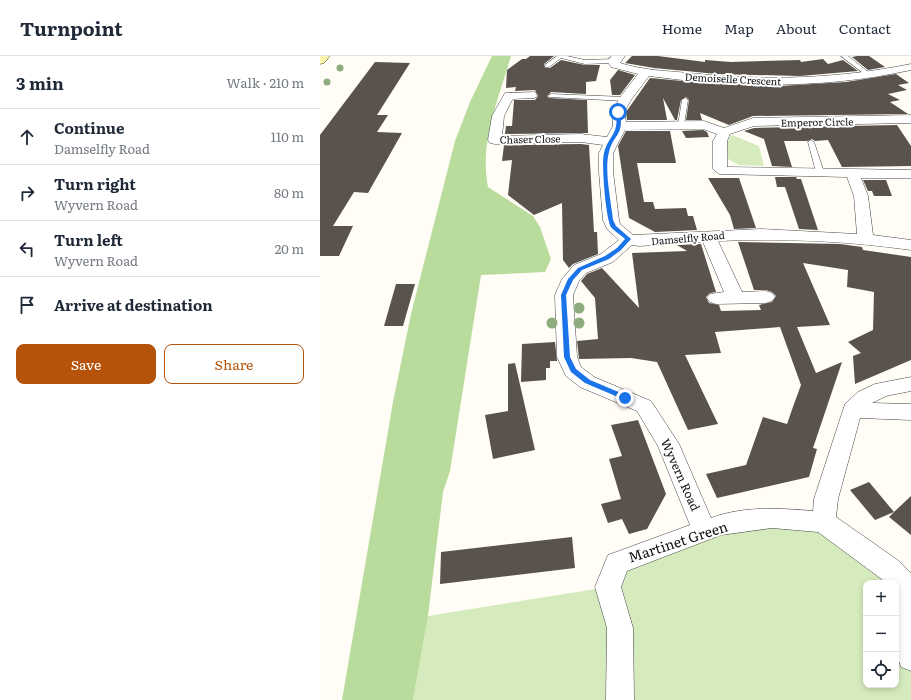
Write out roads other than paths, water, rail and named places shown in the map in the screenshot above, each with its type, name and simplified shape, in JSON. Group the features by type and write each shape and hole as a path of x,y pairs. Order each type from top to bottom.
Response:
{"street":[{"path":"320,60 324,56"},
{"name":"Demoiselle Crescent","path":"616,59 615,65 646,72 705,79 768,82 869,75 911,67"},
{"path":"628,239 613,226 610,220 606,153 620,126 618,112 625,99 646,72"},
{"name":"Chaser Close","path":"531,95 509,96 500,106 495,123 495,140 581,138 611,142"},
{"name":"Emperor Circle","path":"724,132 753,122 878,121 911,119"},
{"path":"620,126 704,125 724,132 720,141 720,169 724,171 911,174"},
{"path":"853,174 861,196 865,239"},
{"name":"Damselfly Road","path":"628,239 651,242 708,236 761,234 865,239 911,245"},
{"path":"708,236 735,297"},
{"name":"Wyvern Road","path":"628,239 613,254 580,269 571,279 564,295 567,357 573,371 587,382 644,406 668,444 704,530"},
{"path":"716,298 766,297"},
{"path":"911,384 882,389 865,397 852,410 825,510 907,583 899,606 911,656"},
{"path":"852,410 911,412"},
{"name":"Martinet Green","path":"620,700 620,628 608,587 617,563 720,525 825,510"}],"lane":[{"path":"547,66 560,56 585,62 616,59"},
{"path":"844,56 869,75"},
{"path":"552,96 625,99"},
{"path":"681,125 685,100"},
{"path":"811,142 820,172"}]}
